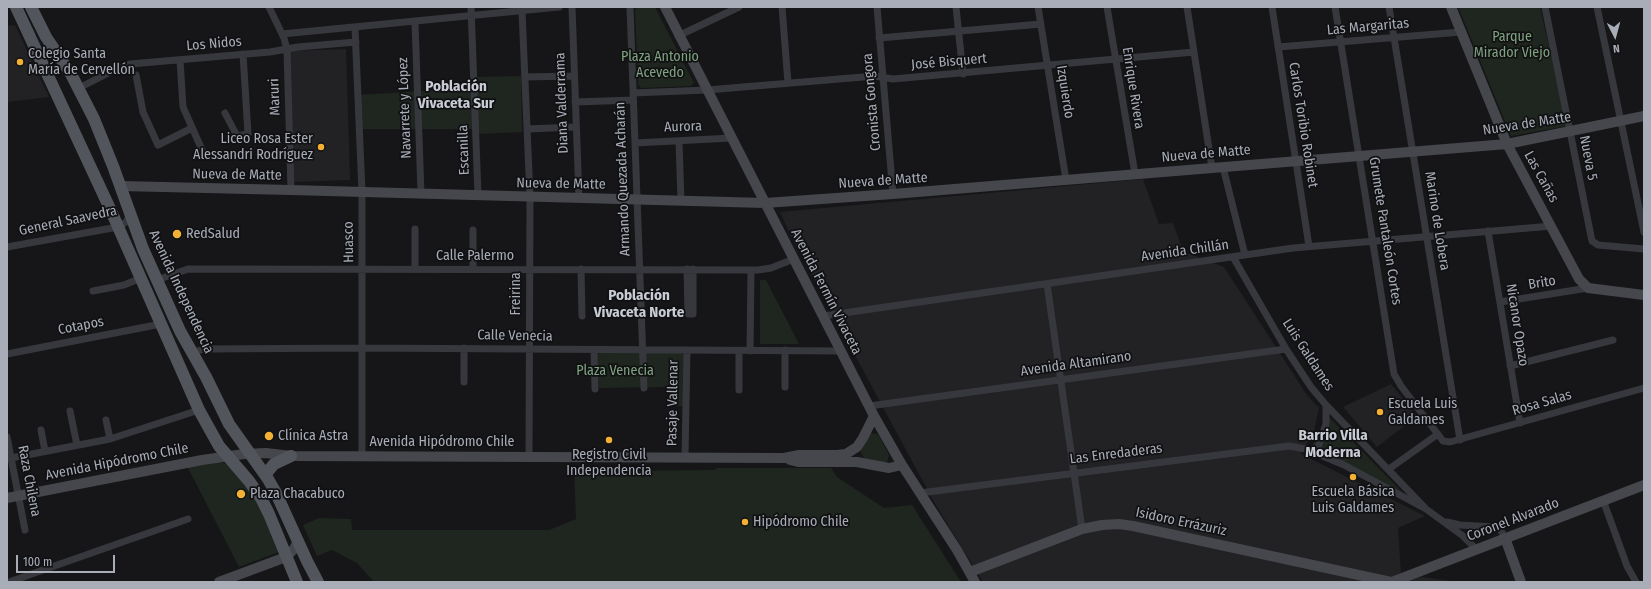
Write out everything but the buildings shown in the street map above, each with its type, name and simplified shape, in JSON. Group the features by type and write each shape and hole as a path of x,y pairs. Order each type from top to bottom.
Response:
{"main road":[{"path":"16,7 118,227 198,410 212,434 261,498 297,582"},
{"name":"Avenida Independencia","path":"31,7 46,37 79,88 101,134 143,249 191,353 206,377 229,424 276,493 318,582"},
{"path":"96,179 104,184 120,186"},
{"path":"265,475 271,466 282,459 291,456"}],"street":[{"name":"Maruri","path":"269,7 282,34 287,50 291,190"},
{"name":"Escanilla","path":"471,7 478,195"},
{"path":"282,34 559,7"},
{"name":"Diana Valderrama","path":"572,7 579,198"},
{"name":"Armando Quezada Acharán","path":"630,7 644,350 644,388"},
{"name":"Avenida Fermín Vivaceta","path":"665,7 678,36 732,138 874,416 902,465 976,582"},
{"path":"678,36 739,7"},
{"path":"782,7 788,83"},
{"name":"Cronista Gongora","path":"876,7 893,194"},
{"path":"956,7 963,74"},
{"name":"Izquierdo","path":"1038,7 1066,180"},
{"name":"Enrique Rivera","path":"1107,7 1135,174"},
{"path":"1188,7 1212,168"},
{"name":"Carlos Toribio Robinet","path":"1272,7 1309,246"},
{"name":"Grumete Pantaleón Cortes","path":"1336,7 1394,374 1401,386 1438,434 1446,442"},
{"name":"Marino de Lobera","path":"1389,7 1460,440"},
{"name":"Las Cañas","path":"1451,7 1507,144 1579,279 1588,288"},
{"name":"Nueva 5","path":"1544,7 1593,243 1598,245 1644,249"},
{"path":"1597,7 1644,232"},
{"name":"Freirina","path":"522,11 530,197 529,456"},
{"name":"Navarrete y López","path":"415,22 421,193"},
{"path":"879,38 1041,24"},
{"name":"Huasco","path":"355,28 362,192 362,456"},
{"name":"Las Margaritas","path":"1278,48 1461,32"},
{"name":"Los Nidos","path":"79,88 122,66 356,42"},
{"name":"José Bisquert","path":"575,102 875,76 893,79 963,74 1194,52"},
{"path":"225,113 237,136 248,134 244,54"},
{"path":"180,60 182,103 203,152"},
{"path":"136,75 143,112 158,145 192,128"},
{"path":"525,77 574,76"},
{"name":"Nueva de Matte","path":"120,186 765,203 1507,144 1644,116"},
{"path":"527,129 576,127"},
{"name":"Aurora","path":"635,143 732,138"},
{"path":"679,141 681,201"},
{"path":"1223,167 1245,255"},
{"name":"General Saavedra","path":"7,247 118,227 126,222 130,215"},
{"name":"Avenida Chillán","path":"823,316 1309,246 1552,226"},
{"path":"415,229 415,269"},
{"path":"473,230 473,269"},
{"name":"Nicanor Opazo","path":"1488,232 1520,423"},
{"name":"Luis Galdames","path":"1233,257 1286,349 1311,387 1326,405 1426,509 1445,522 1470,542 1476,549"},
{"name":"Calle Palermo","path":"157,280 188,269 751,270 771,268 794,260"},
{"path":"581,269 582,316"},
{"path":"690,269 690,294"},
{"path":"750,351 751,270"},
{"path":"93,291 124,285 141,278"},
{"path":"1047,284 1082,529"},
{"path":"1588,288 1644,295"},
{"name":"Brito","path":"1500,302 1588,288"},
{"name":"Cotapos","path":"7,354 161,324"},
{"path":"1510,366 1613,340"},
{"name":"Calle Venecia","path":"191,353 204,349 362,348 840,351"},
{"path":"464,348 464,382"},
{"name":"Avenida Altamirano","path":"869,406 1286,349"},
{"path":"594,350 595,389"},
{"name":"Pasaje Vallenar","path":"685,457 686,350"},
{"path":"785,387 786,350"},
{"path":"739,351 739,390"},
{"name":"Rosa Salas","path":"1446,442 1460,440 1644,388"},
{"path":"1316,453 1326,424 1326,405"},
{"path":"70,410 77,446"},
{"path":"11,458 110,439 198,410"},
{"name":"Avenida Hipódromo Chile","path":"7,498 228,456 250,454 277,454 291,456 784,458 799,455 837,455 846,454 860,443 874,416"},
{"path":"106,420 110,439"},
{"path":"41,430 45,452"},
{"path":"1389,469 1438,434"},
{"name":"Raza Chilena","path":"7,437 25,530"},
{"name":"Las Enredaderas","path":"920,493 1285,446 1300,447 1344,465 1426,509"},
{"name":"Avenida Hipódromo Chile","path":"784,458 798,462 857,462 889,468 902,465"},
{"name":"Coronel Alvarado","path":"1392,582 1644,485"},
{"path":"1603,500 1627,566 1636,582"},
{"path":"9,582 188,519"},
{"name":"Luis Galdames","path":"1445,522 1460,525 1495,527 1500,529 1505,538"},
{"name":"Isidoro Errázuriz","path":"970,572 1082,529 1112,524 1133,526 1367,579 1392,582"},
{"path":"1505,538 1521,582"},
{"path":"219,582 286,557 294,549 298,541"}],"shaded area":[{"name":"Colegio Santa María de Cervellón","path":"15,25 49,97 7,102 7,26"},
{"path":"346,49 350,180 294,182 288,51"},
{"path":"1143,179 1159,224 1173,223 1183,251 1224,267 1307,395 1319,408 1314,431 1301,454 1425,516 1398,528 1401,574 1459,582 983,582 934,502 794,242 780,212"},
{"name":"Escuela Luis Galdames","path":"1391,384 1417,416 1377,447 1343,407"}],"green space":[{"name":"Plaza Antonio Acevedo","path":"637,7 655,7 694,83 691,86 641,88 638,84 635,10"},
{"name":"Parque Mirador Viejo","path":"1458,7 1540,7 1567,126 1511,136"},
{"path":"521,76 522,132 475,134 475,129 360,129 358,95 473,88 472,77"},
{"path":"760,280 766,280 799,344 760,344"},
{"name":"Plaza Venecia","path":"599,353 681,353 684,355 683,406 673,406 672,387 599,388 597,355"},
{"path":"1325,413 1404,494 1308,450 1319,436"},
{"path":"870,433 878,434 889,455 887,462 884,463 864,458 861,453 861,449"},
{"name":"Plaza Chacabuco","path":"213,461 229,464 258,502 279,552 239,567 187,466"},
{"name":"Hipódromo Chile","path":"598,466 610,471 714,470 717,468 831,468 837,477 884,508 912,505 961,582 374,582 357,563 332,550 317,556 303,525 319,518 351,519 352,530 549,530 576,519 574,467"}],"place":[{"name":"Colegio Santa María de Cervellón","path":"20,62"},
{"name":"Liceo Rosa Ester Alessandri Rodríguez","path":"321,147"},
{"name":"RedSalud","path":"177,234"},
{"name":"Escuela Luis Galdames","path":"1380,412"},
{"name":"Clínica Astra","path":"269,436"},
{"name":"Registro Civil Independencia","path":"609,440"},
{"name":"Escuela Básica Luis Galdames","path":"1353,477"},
{"name":"Plaza Chacabuco","path":"241,494"},
{"name":"Hipódromo Chile","path":"745,522"}],"district":[{"name":"Población Vivaceta Sur","path":"456,96"},
{"name":"Población Vivaceta Norte","path":"639,304"},
{"name":"Barrio Villa Moderna","path":"1333,444"}]}
